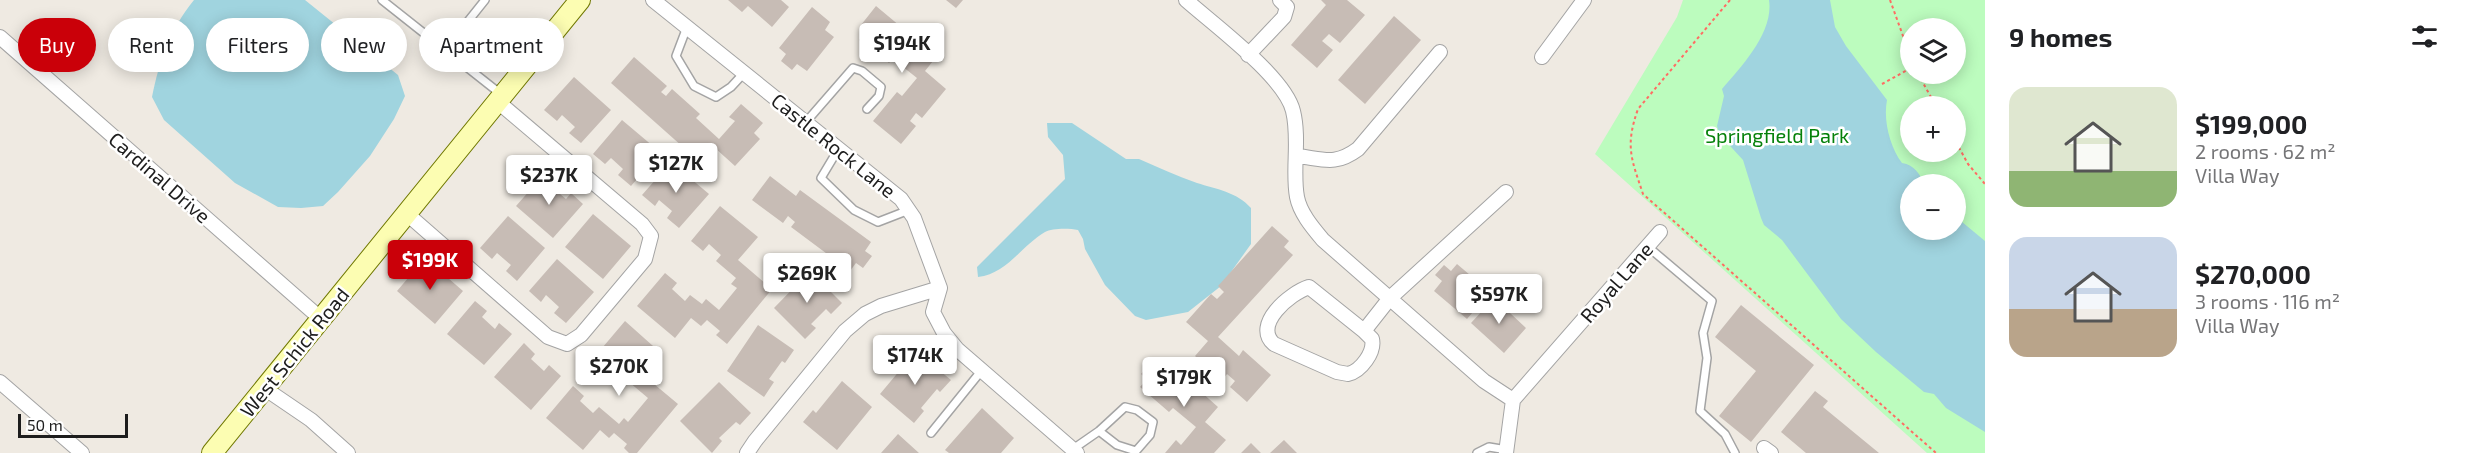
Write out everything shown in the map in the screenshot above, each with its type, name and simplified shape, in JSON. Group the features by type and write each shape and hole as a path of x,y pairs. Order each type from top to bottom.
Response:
{"street":[{"name":"West Schick Road","path":"213,453 320,318 580,0"},
{"name":"Castle Rock Lane","path":"653,0 894,192 914,218 940,288"},
{"path":"1248,55 1284,17 1287,8 1280,0"},
{"path":"1542,57 1584,0"},
{"path":"1194,3 1277,83 1293,109 1297,156 1297,196 1311,226 1323,240 1484,381 1513,400 1507,451"},
{"name":"Cardinal Drive","path":"2,43 320,318"},
{"path":"1297,156 1336,161 1358,149 1440,52"},
{"path":"406,213 548,337 567,344 581,335 645,258 651,236 642,224 499,98"},
{"path":"1364,331 1390,298 1506,192"},
{"name":"Royal Lane","path":"1513,400 1660,231"},
{"path":"1309,287 1364,331 1372,339 1372,350 1360,368 1353,373 1345,374 1274,344 1269,340 1267,331 1269,323 1278,310 1298,291 1309,287"},
{"path":"940,288 933,312 939,325 957,349 1075,451"},
{"path":"747,453 754,441 844,331 865,314 881,306 940,288"},
{"path":"0,382 82,453"},
{"path":"264,388 311,420 348,453"}],"lane":[{"path":"382,0 419,29"},
{"path":"471,18 485,0"},
{"path":"687,27 676,56 694,86 716,97 731,87 744,73"},
{"path":"806,122 853,68 862,71 881,87 879,96 867,108"},
{"path":"470,72 499,98"},
{"path":"839,148 821,178 855,210 878,222 909,210"},
{"path":"1647,246 1712,301 1703,333 1707,358 1700,411 1725,434 1735,453"},
{"path":"931,433 982,370"},
{"path":"1075,451 1125,407 1137,410 1153,422 1150,435 1136,452 1117,445 1099,431"},
{"path":"1477,453 1489,447 1507,451"}],"path":[{"path":"1730,0 1638,109 1630,131 1630,154 1643,194 1934,452"},
{"path":"1890,0 1900,28"},
{"path":"1882,84 1900,74"},
{"path":"1966,160 1985,184"}],"green space":[{"name":"Springfield Park","path":"1683,0 1985,0 1985,453 1927,453 1595,154 1677,17"}],"water":[{"path":"194,0 305,0 327,18 321,18 321,72 394,72 398,75 405,96 394,119 370,156 323,206 278,207 235,183 164,120 152,97 158,72 194,72 194,18 181,18"},
{"path":"1769,0 1830,0 1835,27 1846,46 1887,100 1887,125 1900,162 1910,166 1919,174 1900,174 1900,240 1966,240 1966,225 1985,241 1985,432 1946,408 1934,394 1924,392 1876,352 1841,319 1782,240 1764,225 1743,160 1720,135 1717,126 1724,96 1722,89 1755,48 1767,24"},
{"path":"1047,123 1072,123 1126,159 1139,159 1226,192 1239,198 1251,208 1251,244 1221,286 1188,312 1146,320 1135,316 1105,285 1085,249 1078,230 1065,229 1045,232 1006,265 988,275 978,277 977,267 1065,179 1063,155 1048,137"}],"building":[{"path":"728,0 781,0 789,7 772,27 748,6 742,12"},
{"path":"946,0 963,0 956,8"},
{"path":"1321,0 1347,0 1365,15 1340,43 1329,34 1322,41 1333,50 1317,68 1291,45 1326,5"},
{"path":"876,6 900,26 896,32 903,38 908,32 937,56 925,71 946,89 922,118 916,113 910,121 916,126 901,144 873,121 897,92 902,96 917,78 893,59 889,63 859,40 867,30 861,25"},
{"path":"812,7 830,22 825,30 834,37 807,71 797,64 792,70 781,61 786,54 779,48"},
{"path":"1394,16 1421,40 1365,104 1338,80"},
{"path":"634,57 667,86 661,92 666,96 672,89 700,114 696,118 719,139 735,121 729,117 741,104 763,123 754,133 760,139 735,166 715,148 701,163 611,83"},
{"path":"574,77 611,110 581,143 569,133 575,127 562,115 557,121 544,110"},
{"path":"622,120 660,152 631,186 618,175 623,169 611,158 605,164 593,154"},
{"path":"671,162 709,194 679,228 667,218 672,211 659,200 655,206 642,195"},
{"path":"546,172 558,182 553,188 566,199 571,193 583,204 553,238 516,206"},
{"path":"770,176 796,196 800,190 871,242 865,251 872,256 863,268 856,263 850,271 791,227 795,222 788,216 783,223 752,200"},
{"path":"720,206 758,237 738,260 772,289 727,344 716,335 720,331 707,320 701,326 691,318 675,338 637,306 665,273 677,283 672,289 685,301 690,295 702,304 706,299 719,310 737,288 731,284 736,278 716,261 721,255 709,244 703,251 691,241"},
{"path":"593,214 631,246 603,279 565,247"},
{"path":"508,216 545,248 517,281 506,271 511,265 497,253 492,259 480,248"},
{"path":"1272,226 1289,241 1284,247 1293,255 1218,337 1239,356 1243,350 1271,375 1247,402 1230,387 1235,381 1227,374 1222,380 1195,356 1208,341 1186,322 1211,294 1217,299 1224,292 1218,286"},
{"path":"425,258 463,291 435,324 397,291"},
{"path":"557,259 594,292 566,323 554,313 559,307 546,295 541,302 529,291"},
{"path":"1457,264 1490,292 1467,319 1434,291 1442,281 1435,275 1444,265 1451,271"},
{"path":"810,271 842,303 831,314 826,309 811,324 816,328 805,339 774,308"},
{"path":"1494,298 1526,328 1504,353 1471,323"},
{"path":"475,301 487,311 482,317 495,329 499,323 512,334 484,365 447,334"},
{"path":"1741,305 1814,365 1751,442 1719,416 1756,371 1715,337"},
{"path":"625,321 662,354 646,373 656,381 654,384 678,404 637,453 629,453 624,448 627,444 614,433 609,438 600,430 583,450 546,418 573,386 584,396 580,401 593,413 599,407 619,424 624,418 628,422 648,398 623,377 629,370 615,358 609,365 597,354"},
{"path":"758,325 794,350 785,363 782,361 769,379 774,382 764,397 727,371"},
{"path":"524,343 535,354 531,359 544,371 549,365 561,376 531,410 494,377"},
{"path":"916,351 951,380 940,392 937,389 921,408 924,411 914,423 880,394"},
{"path":"1166,360 1183,375 1177,381 1186,388 1190,382 1218,407 1205,422 1226,440 1214,453 1165,453 1176,440 1181,445 1196,427 1173,408 1169,412 1140,387 1147,379 1141,374 1152,362 1159,368"},
{"path":"842,381 872,407 837,450 803,422 813,410 816,413"},
{"path":"719,382 751,413 740,425 736,422 719,438 722,441 712,453 680,421"},
{"path":"1815,391 1828,401 1823,407 1879,453 1806,453 1781,432"},
{"path":"982,408 1014,438 1001,453 949,453 945,450"},
{"path":"898,434 919,453 881,453"},
{"path":"1284,440 1297,453 1270,453"},
{"path":"1251,443 1261,453 1241,453"}]}
